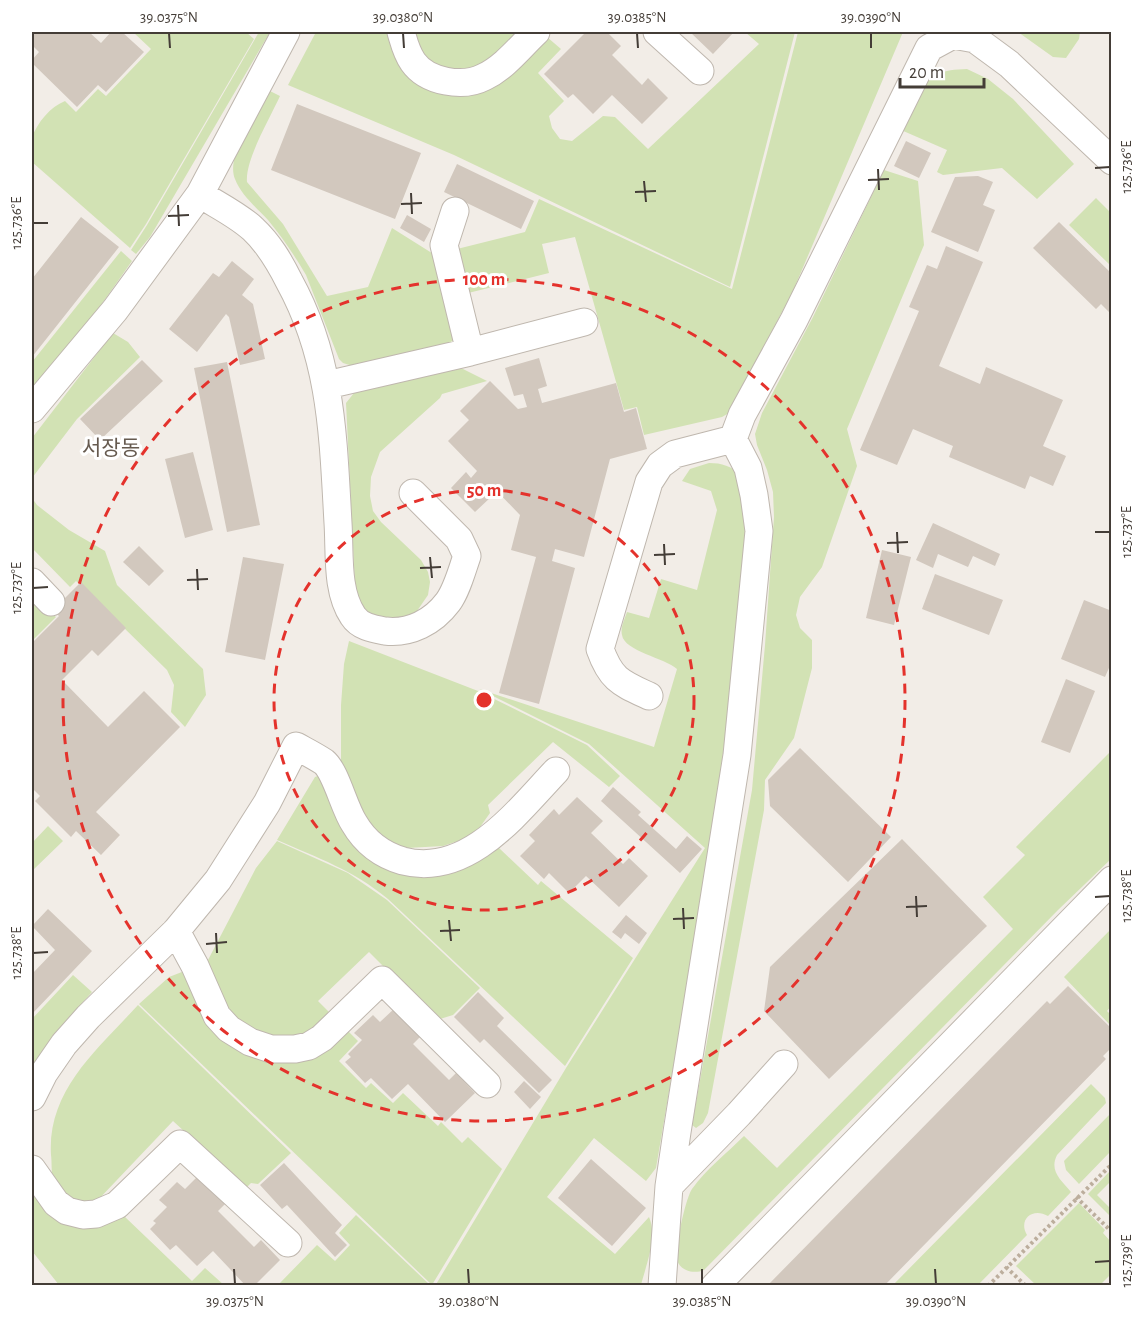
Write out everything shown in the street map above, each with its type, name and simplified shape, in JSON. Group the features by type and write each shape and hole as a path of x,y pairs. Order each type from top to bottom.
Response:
{"street":[{"path":"32,410 115,309 200,194 286,32"},
{"path":"401,32 406,51 414,64 427,74 439,80 468,82 483,78 498,69 536,32"},
{"path":"657,32 700,71"},
{"path":"662,1286 669,1186 737,755 759,531 748,468 733,439 742,414 794,320 929,48 953,35 975,39 1106,144"},
{"path":"200,194 251,228 275,253 298,297 315,337 327,385 333,441 342,588 354,618 369,628 394,632 418,627 433,618 449,601 467,556 459,539 413,493"},
{"path":"455,212 444,245 470,352"},
{"path":"327,385 470,352 584,322"},
{"path":"649,696 620,683 606,666 600,650 649,482 660,465 675,454 733,439"},
{"path":"32,582 51,602"},
{"path":"32,1096 44,1073 64,1044 176,931 218,880 267,803 296,746 325,763 354,824 369,843 384,854 408,862 427,864 445,861 468,852 491,836 556,771"},
{"path":"716,1286 1112,880"},
{"path":"176,931 195,966 217,1016 229,1029 250,1042 271,1048 295,1049 309,1046 322,1038 382,980 487,1084"},
{"path":"669,1186 784,1064"},
{"path":"32,1169 56,1203 67,1211 83,1215 96,1214 117,1205 180,1144 288,1243"}],"path":[{"path":"988,1286 1112,1164"},
{"path":"1076,1197 1112,1232"},
{"path":"1006,1267 1026,1286"}],"green space":[{"path":"133,32 246,32 254,39 130,248 32,162 31,146 32,137 38,126 54,107 65,101 76,112 98,89 106,96 151,49"},
{"path":"259,32 270,32 150,237 136,254 131,250"},
{"path":"316,32 395,32 439,85 547,37 561,49 538,73 564,101 549,116 552,128 560,139 572,141 603,116 615,117 648,149 759,44 745,32 795,32 730,287 454,155 288,85"},
{"path":"408,32 523,32 481,70 429,68"},
{"path":"798,32 903,32 793,291 729,413 722,417 644,435 637,407 624,410 575,237 542,244 549,273 464,294 453,250 525,232 539,199 732,289"},
{"path":"1018,32 1080,32 1079,39 1066,58 1053,57"},
{"path":"967,69 988,79 1013,99 1074,164 1037,199 1002,168 943,175 937,172 947,150 901,130 916,94 929,78 938,73"},
{"path":"268,90 280,96 254,151 247,173 247,182 283,224 327,296 368,287 392,228 435,255 457,338 446,345 356,367 343,363 339,359 306,275 278,233 241,190 234,176 235,156"},
{"path":"884,170 918,181 924,245 847,429 857,466 822,567 800,597 796,615 800,628 812,640 812,668 794,738 765,780 764,810 708,1113 703,1123 696,1128 692,1125 752,790 765,645 774,517 773,492 755,434 762,413 813,317"},
{"path":"1096,198 1111,213 1111,266 1069,225"},
{"path":"121,251 132,261 94,315 32,391 32,362"},
{"path":"113,333 128,342 140,357 77,419 32,478 32,438"},
{"path":"449,368 463,369 487,381 442,394 380,452 371,477 370,496 373,511 381,522 421,560 428,572 430,582 428,595 417,611 408,618 377,619 362,609 355,586 346,403 354,393"},
{"path":"709,463 734,469 741,475 750,545 711,845 656,1168 646,1181 594,1138 547,1197 615,1254 649,1217 652,1242 641,1285 435,1286 566,1068 705,848 589,744 479,689 654,747 677,669 630,646 624,641 622,626 627,612 649,618 661,579 697,590 717,510 711,491 682,481 690,469"},
{"path":"32,498 37,505 69,530 105,551 117,585 203,669 206,695 185,727 171,712 174,685 167,670 76,581 70,587 32,548"},
{"path":"32,598 56,617 32,641"},
{"path":"349,641 478,691 587,745 620,776 609,787 553,742 488,805 490,813 480,827 467,838 443,846 407,848 387,842 372,832 341,768 341,705 344,664"},
{"path":"1111,751 1111,859 704,1270 693,1272 682,1267 677,1260 679,1235 692,1189 710,1168 744,1136 777,1168 1013,929 983,897 1025,855 1016,847"},
{"path":"325,773 363,849 469,864 499,848 538,885 541,881 633,958 565,1066 388,899 348,872 277,840 315,777"},
{"path":"48,826 63,841 32,871 32,843"},
{"path":"277,841 348,873 387,900 480,988 453,1015 440,1019 434,1017 369,952 318,1001 331,1014 318,1030 272,1041 227,1016 202,963 208,960 256,868"},
{"path":"1111,929 1111,1006 1107,1011 1111,1015 1111,1026 1064,977"},
{"path":"187,970 241,1046 347,1030 358,1041 339,1061 366,1088 371,1083 393,1103 403,1093 438,1126 441,1122 462,1143 468,1137 502,1169 432,1285 139,1004 169,977"},
{"path":"73,975 92,992 56,1032 32,1067 32,1019"},
{"path":"138,1005 291,1153 258,1184 251,1183 246,1188 173,1121 97,1201 91,1203 69,1200 56,1183 53,1178 51,1155 52,1132 57,1110 78,1072"},
{"path":"1091,1084 1105,1098 1106,1103 1057,1155 1055,1171 1071,1192 1048,1216 1037,1213 1028,1216 1024,1224 1027,1235 978,1285 893,1285"},
{"path":"1111,1113 1111,1151 1079,1184 1066,1170 1064,1161"},
{"path":"1110,1171 1111,1181 1097,1195 1111,1209 1111,1217 1088,1194"},
{"path":"32,1183 42,1195 124,1216 192,1281 205,1268 224,1285 59,1285 32,1251"},
{"path":"1079,1203 1105,1230 1103,1233 1111,1242 1111,1274 1100,1285 1036,1285 1016,1266"},
{"path":"356,1215 430,1285 278,1285 317,1245 335,1261 350,1245 339,1233"}],"building":[{"path":"32,32 89,32 101,43 111,32 122,32 144,52 106,92 98,85 77,107 32,63 39,52 32,45"},
{"path":"586,32 607,32 621,46 612,55 642,85 648,78 668,98 642,124 612,95 593,114 573,94 568,98 544,74"},
{"path":"690,32 734,32 713,54"},
{"path":"297,104 421,153 395,219 271,170"},
{"path":"906,141 931,153 919,178 894,166"},
{"path":"457,164 534,201 521,229 444,192"},
{"path":"978,176 993,182 983,205 995,210 978,252 931,232 955,177"},
{"path":"407,215 431,229 424,242 400,228"},
{"path":"81,217 119,247 32,357 32,279"},
{"path":"1059,222 1112,274 1112,315 1101,304 1096,309 1033,248"},
{"path":"946,246 983,262 939,366 980,384 986,367 1063,400 1043,446 1066,456 1053,486 1030,476 1025,489 949,457 953,446 913,429 897,465 860,450 919,311 909,307 927,265 937,269"},
{"path":"232,261 254,279 242,295 253,304 265,359 240,365 229,317 226,314 197,352 169,329 213,273 219,277"},
{"path":"539,358 547,386 538,389 542,403 616,383 624,412 636,408 647,449 610,459 584,557 555,549 552,561 575,568 539,704 499,693 536,557 511,550 520,515 492,486 485,492 491,497 475,512 451,488 466,472 471,478 477,471 448,441 469,420 460,411 490,381 518,409 527,407 523,394 514,396 505,368"},
{"path":"142,360 163,381 100,440 80,419"},
{"path":"227,362 260,525 227,532 194,368"},
{"path":"193,452 213,530 185,538 165,459"},
{"path":"933,523 1000,554 995,566 973,556 968,567 938,554 933,568 916,560"},
{"path":"139,546 164,571 149,586 123,562"},
{"path":"882,550 911,557 894,625 866,618"},
{"path":"243,557 284,564 265,660 225,652"},
{"path":"935,574 1003,600 989,635 922,609"},
{"path":"81,582 126,628 98,656 92,650 62,680 108,727 144,691 180,727 96,812 120,835 101,855 76,831 71,837 35,801 40,796 32,788 32,643 59,616 53,610"},
{"path":"1084,600 1112,611 1112,661 1105,677 1061,659"},
{"path":"1066,679 1095,691 1070,753 1041,742"},
{"path":"800,748 891,837 848,882 770,806 768,780"},
{"path":"613,787 641,812 638,815 676,849 687,836 702,849 680,873 601,801"},
{"path":"577,797 603,821 591,833 623,864 629,858 648,876 619,907 586,876 569,893 549,873 544,879 520,856 535,841 529,835 554,809 559,815"},
{"path":"902,839 987,926 829,1079 764,1011 770,967"},
{"path":"48,909 92,951 32,1014 32,974 55,950 32,926"},
{"path":"626,915 647,933 639,944 625,933 621,939 612,932"},
{"path":"1068,986 1112,1029 1112,1047 1103,1056 1106,1059 884,1286 767,1286 1047,1001 1050,1004"},
{"path":"478,992 504,1018 497,1026 552,1080 539,1093 484,1039 480,1043 454,1017"},
{"path":"395,1008 422,1035 413,1044 449,1080 456,1073 475,1093 445,1122 408,1084 392,1099 371,1078 365,1083 345,1062 351,1057 348,1054 362,1040 354,1033 373,1015 380,1022"},
{"path":"524,1081 541,1097 530,1109 514,1092"},
{"path":"591,1159 646,1208 612,1246 558,1198"},
{"path":"284,1163 342,1225 335,1233 347,1245 335,1257 287,1205 282,1209 260,1185"},
{"path":"200,1174 227,1202 218,1211 254,1247 261,1240 280,1260 254,1286 246,1286 213,1251 197,1266 176,1245 170,1250 150,1229 156,1223 153,1221 167,1207 159,1200 177,1182 185,1189"}],"district":[{"name":"서장동","path":"111,448"}]}
